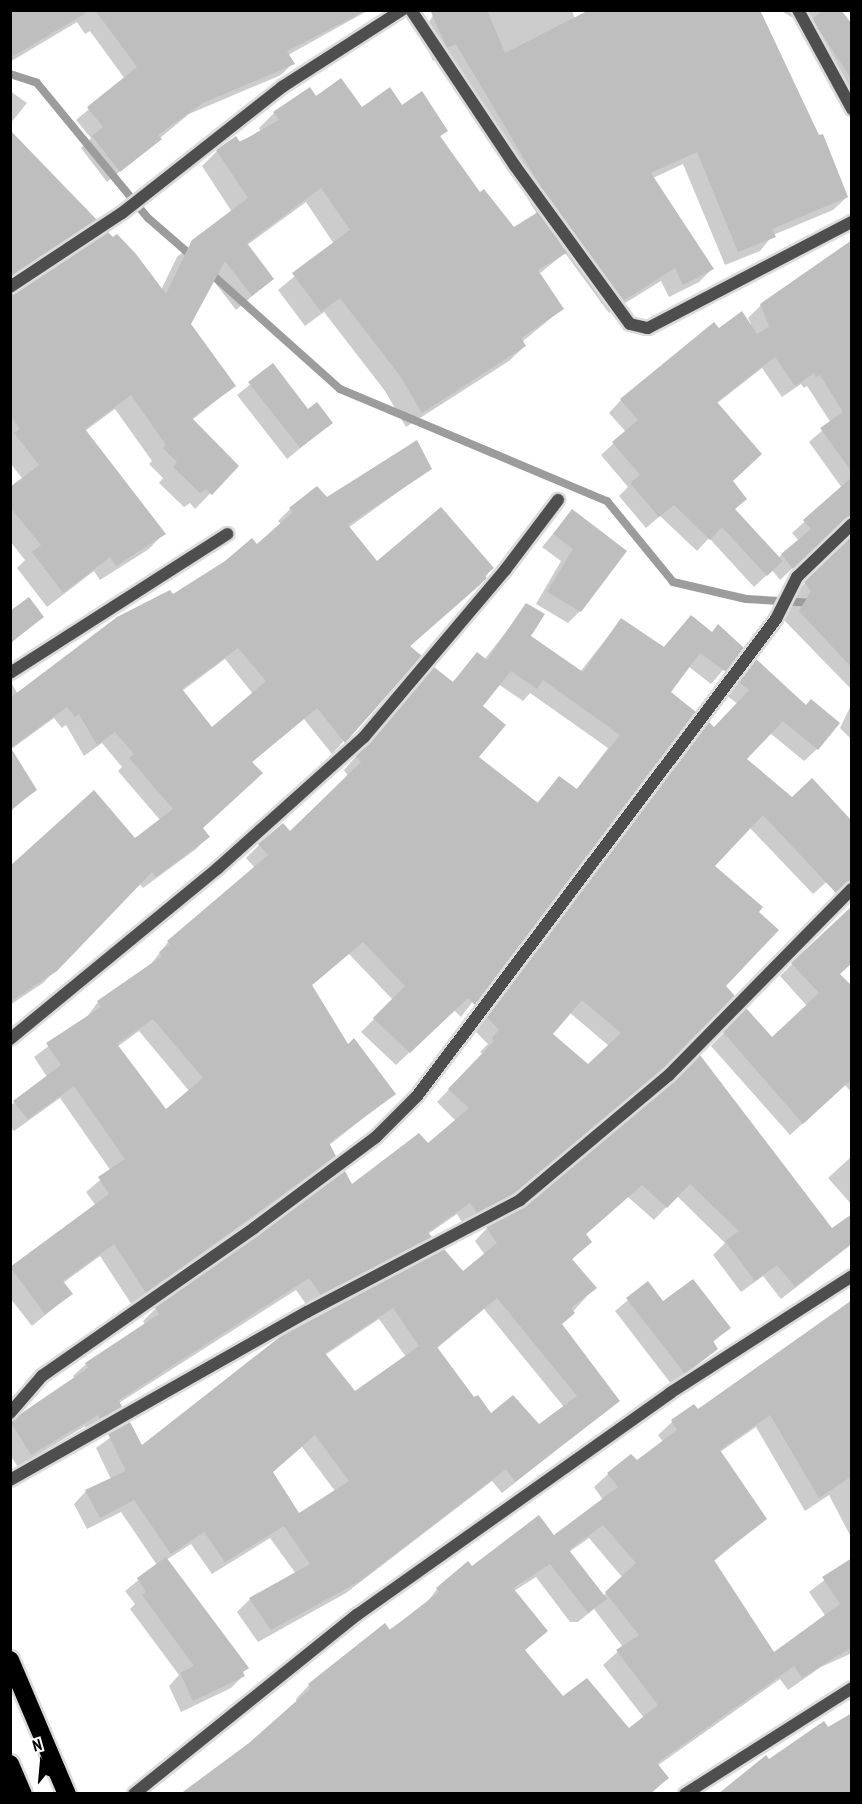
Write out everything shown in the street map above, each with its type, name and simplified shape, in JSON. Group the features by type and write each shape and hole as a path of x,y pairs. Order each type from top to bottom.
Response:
{"highway":[{"path":"10,1660 67,1794"},
{"path":"10,1764 23,1794"}],"street":[{"path":"10,287 122,213 166,176 282,87 402,10"},
{"path":"411,10 515,166 630,324 648,328 852,222"},
{"path":"798,10 852,109"},
{"path":"10,1039 218,868 364,737 505,570 558,500"},
{"path":"10,1413 42,1376 273,1214 376,1137 417,1096 776,619 797,577 852,524"},
{"path":"10,673 227,534"},
{"path":"10,1480 307,1312 520,1200 669,1075 852,889"},
{"path":"134,1794 357,1615 670,1393 852,1276"},
{"path":"685,1794 852,1688"}],"building":[{"path":"10,10 91,10 10,58"},
{"path":"95,10 367,10 287,51 295,64 203,103 158,135 162,139 120,172 92,136 103,127 87,107 137,67"},
{"path":"430,10 487,10 505,53 589,10 760,10 819,135 823,134 848,197 772,229 776,237 738,252 697,152 651,173 714,269 683,285 675,268 623,301 542,189 456,44 447,48"},
{"path":"824,10 841,10 852,24 852,80 812,19"},
{"path":"341,78 362,107 390,87 402,105 422,91 448,131 440,136 480,192 484,189 514,227 538,212 568,252 538,270 564,309 521,338 526,346 422,413 400,376 340,298 321,312 292,273 350,230 321,188 247,243 274,279 252,296 225,261 191,324 236,386 192,418 239,466 212,495 206,489 200,493 173,467 177,462 163,448 166,445 131,395 85,429 166,534 116,566 110,557 63,593 32,552 41,545 10,507 10,487 39,465 14,433 20,429 10,415 10,295 108,232 113,237 117,234 136,254 166,294 192,240 248,198 216,150 236,136 240,142 279,120 273,112 310,87 316,96"},
{"path":"10,130 97,220 10,277"},
{"path":"852,240 852,472 820,428 843,412 820,375 816,377 814,373 795,386 775,357 717,402 762,454 733,481 747,499 735,509 783,561 767,576 722,527 710,540 674,505 659,517 630,483 640,475 612,442 638,420 620,399 714,322 719,328 742,311 757,334 769,327 760,304"},
{"path":"273,363 308,409 317,402 333,423 300,448 248,382"},
{"path":"417,440 432,469 348,525 377,561 441,507 494,568 484,576 487,578 410,646 422,656 345,743 317,708 252,762 263,773 203,828 210,837 156,877 152,872 57,971 10,1002 10,866 94,790 135,838 173,809 129,758 134,754 115,732 97,745 79,714 75,717 67,707 11,748 37,790 10,810 10,698 117,617 170,590 173,594 225,561 252,538 257,544 293,512 289,508 317,486 327,497","holes":["238,648 266,681 212,727 182,689"]},
{"path":"852,477 852,516 793,569 781,554 811,529 803,520"},
{"path":"572,509 627,551 581,612 547,592 573,549 553,534"},
{"path":"852,536 852,668 799,611 811,591 804,582"},
{"path":"29,597 44,617 10,643 10,611"},
{"path":"526,603 545,614 531,636 583,672 621,618 664,647 691,615 712,632 718,624 744,648 726,672 700,653 671,692 696,712 475,1005 468,998 410,1053 373,1018 405,986 363,942 312,985 348,1044 354,1038 396,1094 329,1143 336,1156 146,1293 114,1244 63,1281 73,1294 45,1314 10,1267 109,1194 98,1177 125,1159 74,1086 28,1119 13,1101 61,1065 46,1043 101,1007 97,1001 162,956 159,952 170,944 167,941 268,855 258,844 283,823 290,831 361,762 356,756 434,667 453,682 477,652 487,660","holes":["511,671 537,689 543,680 620,735 577,789 559,776 538,803 479,757 506,725 483,706","153,1019 203,1078 166,1109 117,1044"]},
{"path":"756,659 806,705 811,699 840,723 818,750 783,721 747,759 792,797 812,778 852,821 852,881 836,893 763,815 715,866 763,907 759,912 779,930 726,986 735,996 663,1069 515,1193 477,1213 470,1203 428,1232 432,1237 321,1295 309,1278 119,1400 122,1407 100,1419 98,1415 31,1455 10,1421 88,1368 85,1363 159,1314 155,1307 345,1171 352,1184 419,1133 428,1143 469,1108 448,1089 494,1041 492,1038 499,1030 487,1017 709,722 714,727 749,690 739,682","holes":["582,1000 621,1033 588,1064 553,1034"]},
{"path":"852,901 852,963 840,974 852,986 852,1079 803,1124 723,1032 746,1008 772,1037 819,993 791,963 850,908"},
{"path":"700,1055 832,1228 852,1214 852,1243 795,1287 777,1265 755,1281 725,1241 739,1231 690,1184 667,1208 642,1185 586,1234 592,1242 572,1259 597,1288 571,1308 575,1313 562,1324 620,1401 515,1482 506,1469 360,1581 271,1630 249,1598 310,1564 284,1526 225,1562 204,1532 171,1554 134,1500 100,1518 85,1490 126,1471 108,1434 130,1422 142,1445 281,1336 444,1249 463,1271 497,1243 486,1227 525,1206","holes":["497,1298 577,1396 539,1424 513,1395 491,1413 478,1395 474,1397 437,1347","393,1308 419,1346 355,1391 325,1353","315,1435 349,1481 299,1513 273,1472"]},
{"path":"693,1279 731,1328 713,1341 718,1349 685,1374 626,1298 648,1281 663,1301"},
{"path":"852,1300 852,1476 819,1498 770,1415 720,1450 767,1519 714,1560 774,1652 840,1604 822,1577 852,1558 852,1647 802,1678 794,1666 657,1763 669,1778 649,1794 180,1794 249,1743 311,1688 308,1684 385,1623 390,1630 439,1592 436,1588 468,1561 472,1566 539,1515 554,1535 618,1487 607,1473 631,1454 637,1460 677,1430 671,1420 694,1404 698,1409","holes":["603,1525 636,1563 605,1592 639,1635 616,1650 658,1705 629,1728 587,1678 563,1696 525,1650 548,1631 513,1588 550,1564 588,1613 607,1599 569,1550"]},
{"path":"166,1557 249,1668 243,1672 245,1676 193,1701 180,1673 194,1666 142,1595 146,1592 137,1578"},
{"path":"852,1713 852,1794 718,1794 766,1755 769,1759 824,1721 828,1727"}],"waterway":[{"path":"10,74 37,83 148,218 194,258"},
{"path":"208,271 340,389 607,501 673,582 746,599 815,603"}]}
